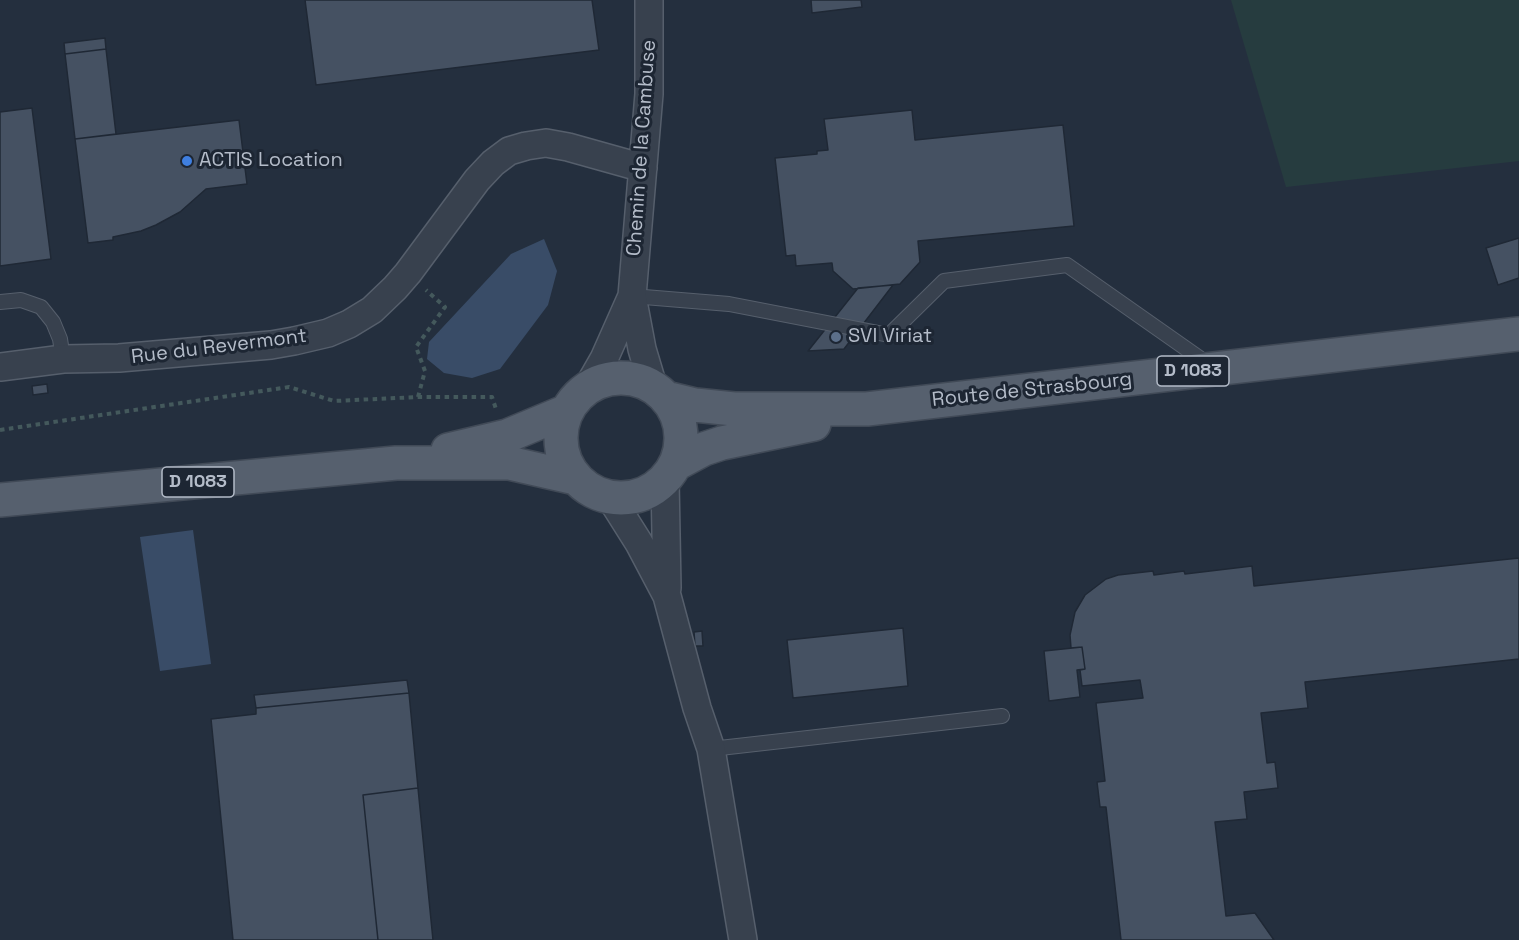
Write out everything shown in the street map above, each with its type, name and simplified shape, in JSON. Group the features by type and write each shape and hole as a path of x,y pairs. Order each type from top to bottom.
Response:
{"main road":[{"name":"Route de Strasbourg","path":"659,392 695,405 734,409 867,408 1519,334"},
{"path":"619,377 636,379 659,392 676,412 681,429 681,447 670,472 649,492 631,498 610,497 591,491 575,478 566,462 561,446 561,428 577,399 602,380 619,377"},
{"name":"D 1083","path":"396,463 507,436 577,399"},
{"name":"Route de Strasbourg","path":"670,472 704,449 722,443 820,423 867,408"},
{"name":"D 1083","path":"0,500 396,463 509,463 575,478"}],"street":[{"name":"Chemin de la Cambuse","path":"649,0 649,94 632,297 642,349 659,392"},
{"name":"Rue du Revermont","path":"0,367 63,359 119,358 294,341 328,333 372,310 408,273 477,180 493,163 509,151 546,143 643,168"},
{"name":"Chemin de la Cambuse","path":"577,399 604,359 632,297"},
{"path":"667,596 670,472"},
{"path":"610,497 639,543 667,596 697,708 711,749 743,940"}],"lane":[{"path":"632,297 729,304 889,335 944,280 1067,265 1215,369"},
{"path":"0,302 21,300 41,307 53,322 60,339 63,359"},
{"path":"711,749 1002,716"}],"path":[{"path":"408,273 445,307 416,347 425,371 418,397"},
{"path":"0,430 289,387 334,401 418,397 492,397 507,436"}],"green space":[{"path":"1231,0 1519,0 1519,161 1286,187"}],"water":[{"path":"544,239 557,271 548,305 500,369 472,378 444,373 427,359 429,342 511,254"},
{"path":"193,530 211,664 160,671 140,537"}],"building":[{"path":"305,0 592,0 599,50 316,85"},
{"path":"811,0 861,0 862,7 812,13"},
{"path":"105,38 106,49 65,54 64,43"},
{"path":"106,49 116,134 75,139 65,54"},
{"path":"32,108 51,259 0,266 0,112"},
{"path":"912,110 915,140 1063,125 1074,226 918,241 920,262 900,284 853,289 833,271 832,263 796,266 795,255 786,256 775,158 817,154 817,151 828,150 824,119"},
{"path":"239,120 247,184 206,189 180,212 156,225 113,237 113,240 88,243 75,139"},
{"path":"1519,238 1519,278 1498,285 1486,248"},
{"path":"893,285 844,349 808,351 858,288"},
{"path":"47,384 48,393 33,395 32,386"},
{"path":"1519,558 1519,659 1305,682 1308,708 1261,713 1267,763 1275,762 1278,788 1244,792 1247,819 1215,822 1226,916 1255,913 1274,940 1121,940 1106,807 1100,807 1097,782 1105,781 1096,703 1143,698 1140,680 1082,686 1080,670 1085,669 1082,647 1071,648 1070,635 1075,612 1085,595 1106,579 1118,575 1153,571 1154,575 1184,571 1185,574 1252,566 1254,586"},
{"path":"903,628 908,686 793,698 787,640"},
{"path":"702,631 703,646 695,646 694,632"},
{"path":"1082,647 1085,669 1077,670 1080,697 1049,701 1044,651"},
{"path":"407,680 409,693 256,708 254,695"},
{"path":"409,693 418,788 363,795 378,940 233,940 211,719 256,714 256,708"},
{"path":"418,788 433,940 378,940 363,795"}],"place":[{"name":"ACTIS Location","path":"187,161"},
{"name":"SVI Viriat","path":"836,337"}]}
